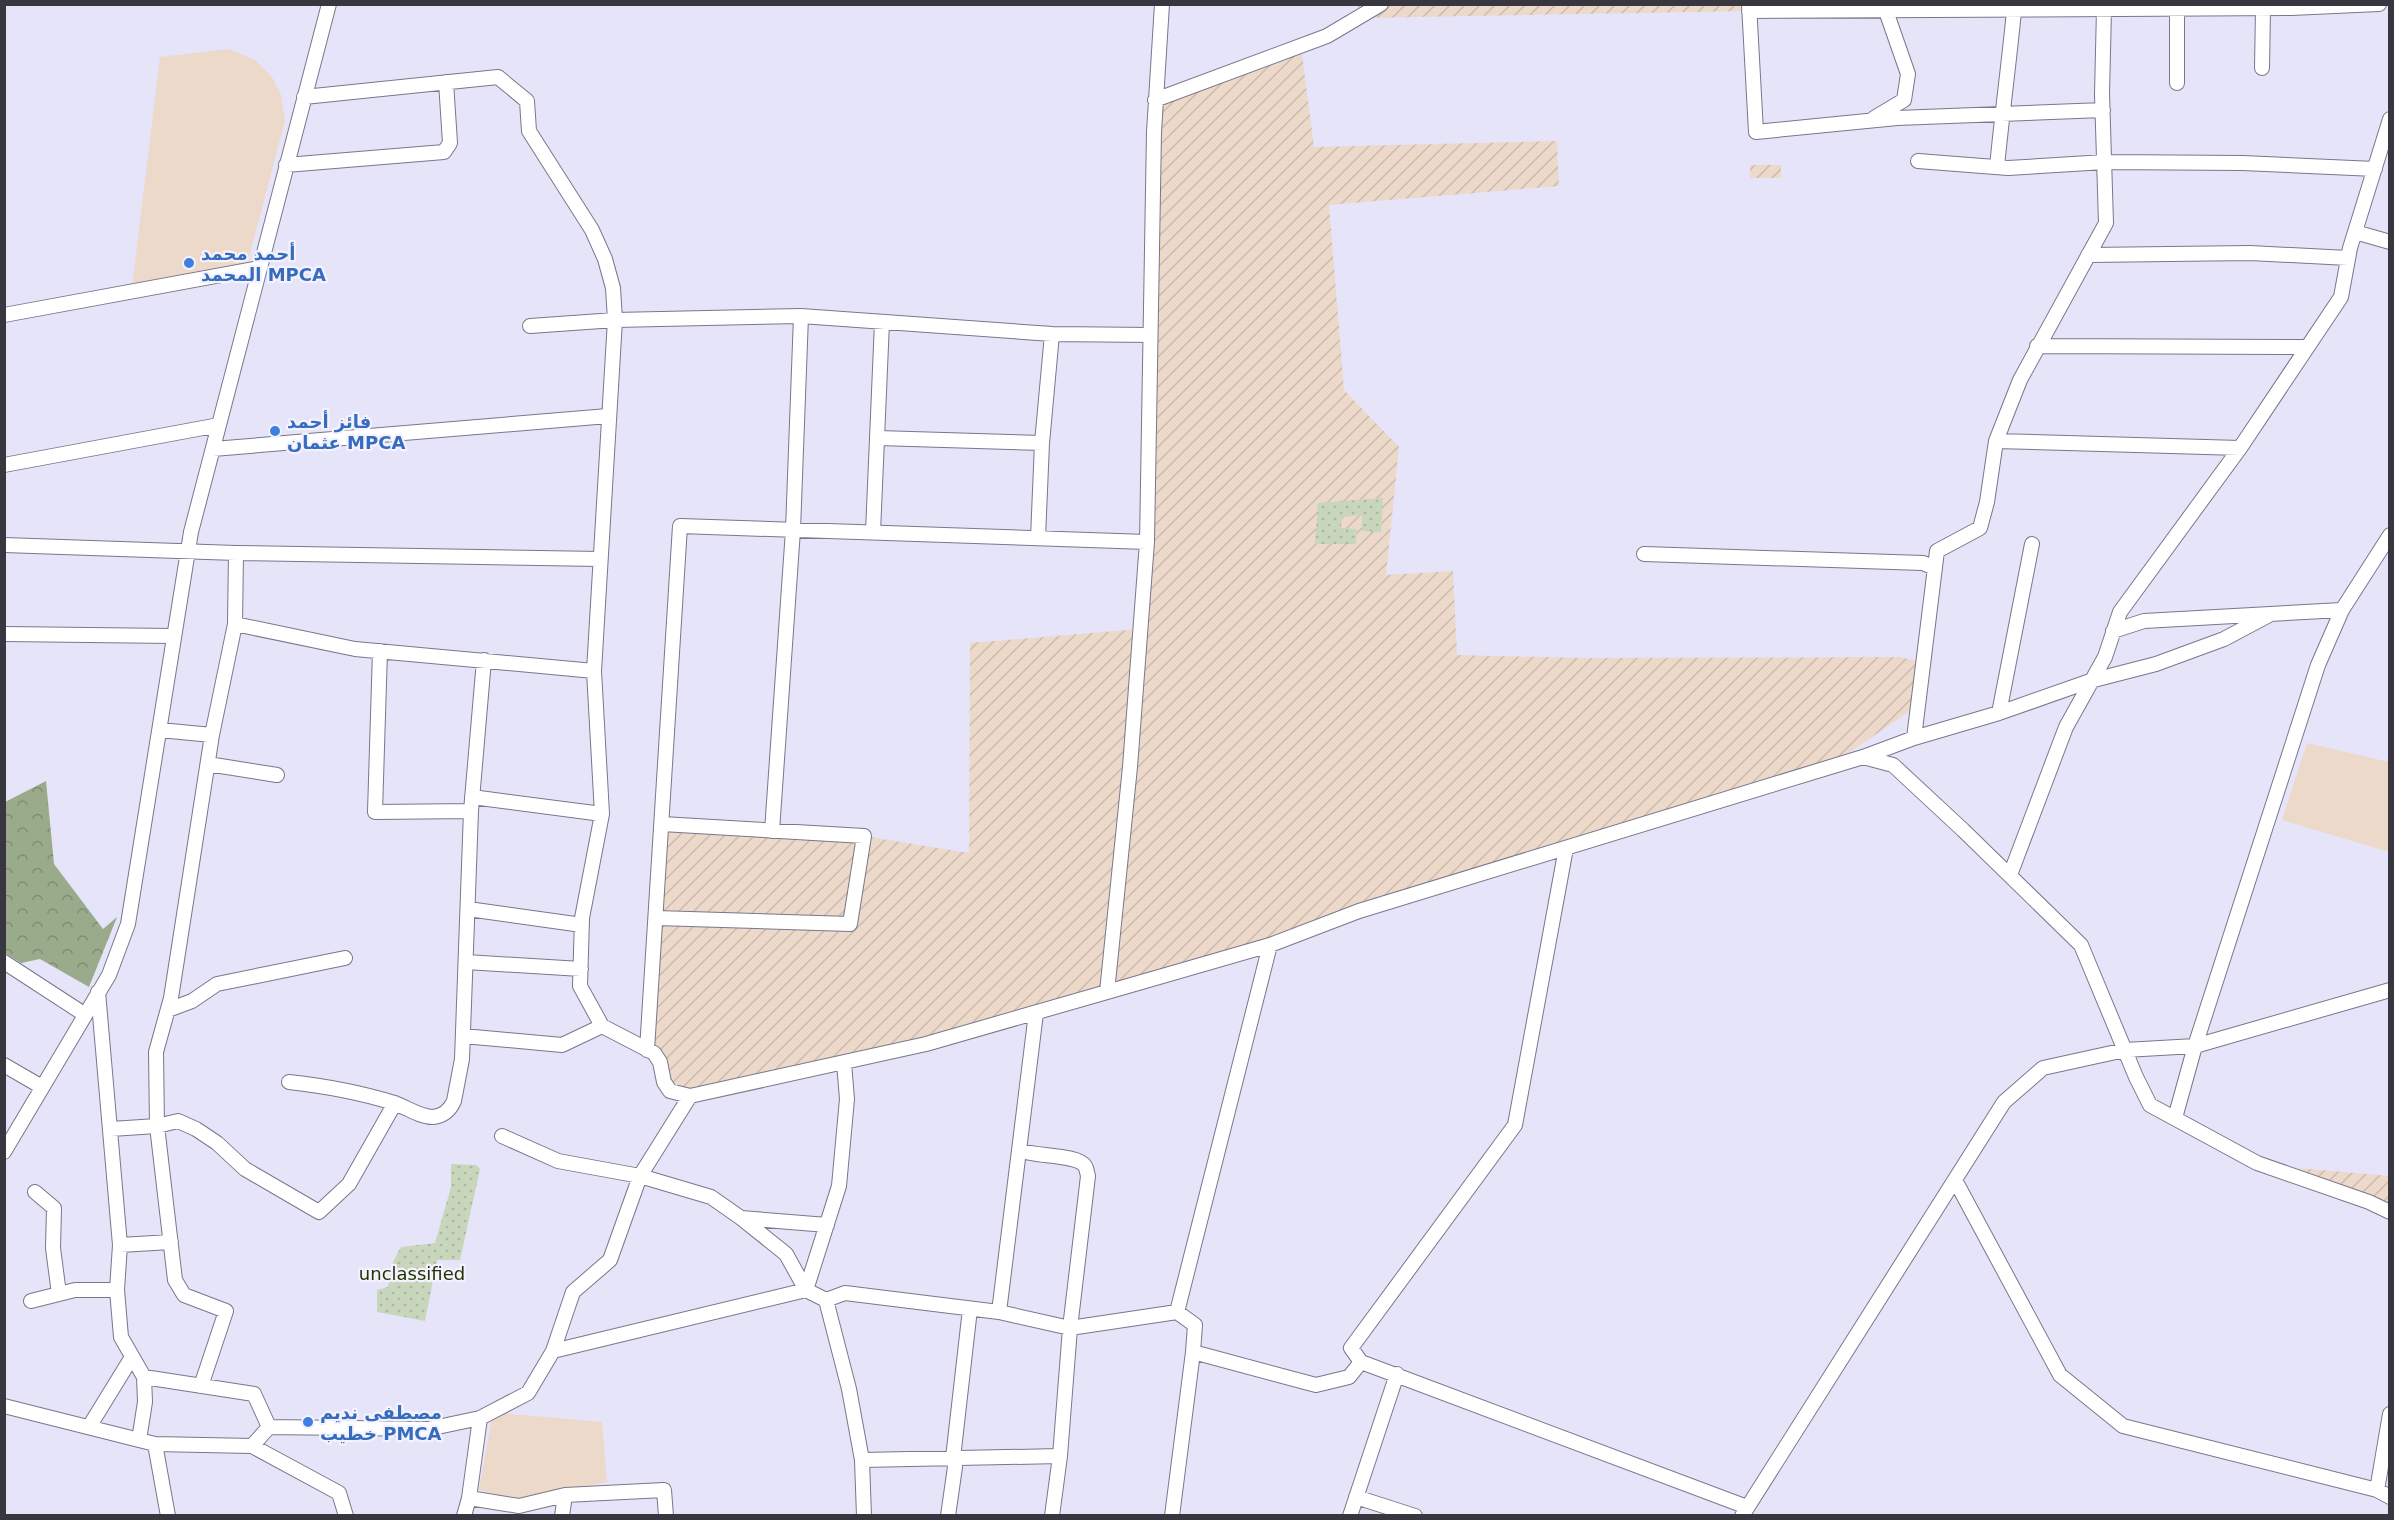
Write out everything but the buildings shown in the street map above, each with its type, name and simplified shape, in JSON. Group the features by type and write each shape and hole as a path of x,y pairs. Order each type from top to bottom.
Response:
{"street":[{"path":"4,1152 98,992 120,950 128,924 187,550 328,4"},
{"path":"1107,993 1130,767 1147,542 1155,100 1162,4"},
{"path":"1155,100 1327,36 1381,4"},
{"path":"2103,110 1870,121 1756,132 1749,8 2014,11 2087,7 2104,9 2263,8 2379,4"},
{"path":"2174,7 2177,83"},
{"path":"2262,68 2263,8"},
{"path":"1914,738 1937,551 1980,528 1987,502 1996,441 2020,380 2106,223 2103,110 2104,9"},
{"path":"1870,121 1904,100 1908,74 1886,11"},
{"path":"1997,166 2014,11"},
{"path":"303,97 498,77 527,101 530,131 592,230 605,259 613,288 615,320 594,670 602,814 582,925 580,986 602,1026 654,1053 660,1062 663,1082 670,1090 690,1096 926,1044 1270,945 1359,911 1863,757 1914,738 1999,713 2090,681 2156,664 2224,639 2271,614"},
{"path":"286,165 444,152 450,143 446,82"},
{"path":"2010,875 2066,727 2105,657 2120,612 2240,448 2341,297 2355,232 2390,119"},
{"path":"1918,161 1997,166 2105,162 2242,163 2375,169"},
{"path":"2355,232 2390,242"},
{"path":"2088,255 2250,253 2348,258"},
{"path":"4,315 259,268"},
{"path":"530,327 615,320 801,316 1052,334 1150,335"},
{"path":"772,831 793,530 801,316"},
{"path":"873,532 882,322"},
{"path":"1038,538 1042,443 1052,334"},
{"path":"2037,346 2307,347"},
{"path":"213,449 608,416"},
{"path":"4,465 219,426"},
{"path":"878,438 1042,443"},
{"path":"1996,441 2240,448"},
{"path":"647,1050 680,526 1147,542"},
{"path":"2175,1118 2195,1046 2318,665 2342,610 2389,538"},
{"path":"1999,713 2032,544"},
{"path":"4,545 187,550 236,554 600,559"},
{"path":"201,1386 226,1311 184,1295 175,1280 157,1126 156,1052 168,1010 212,735 235,624 236,554"},
{"path":"1644,554 1923,563 1935,568"},
{"path":"2114,630 2144,621 2342,610"},
{"path":"235,624 356,649 594,670"},
{"path":"4,634 173,636"},
{"path":"380,651 375,812 472,804 602,814"},
{"path":"289,1082 335,1087 395,1103 428,1116 441,1115 451,1107 454,1101 462,1059 472,804 484,660"},
{"path":"160,730 212,735"},
{"path":"1863,757 1893,765 2081,945 2150,1105 2257,1163 2390,1212"},
{"path":"208,764 277,775"},
{"path":"656,918 850,924 864,836 662,824"},
{"path":"1566,848 1515,1125 1351,1348 1361,1362 1397,1374 1744,1511 2004,1102 2043,1068 2125,1050 2195,1046 2390,990"},
{"path":"468,909 582,925"},
{"path":"1177,1312 1270,945"},
{"path":"168,1010 192,1001 217,984 345,958"},
{"path":"466,962 581,969"},
{"path":"4,963 84,1014"},
{"path":"98,992 120,1245 117,1290 121,1337 144,1377 145,1402 139,1440"},
{"path":"999,1312 1035,1013"},
{"path":"463,1036 562,1045 602,1026"},
{"path":"806,1290 839,1186 847,1099 844,1063"},
{"path":"4,1065 42,1087"},
{"path":"252,1446 269,1427 428,1429 480,1418 528,1393 553,1351 573,1292 610,1260 640,1176 690,1096"},
{"path":"111,1129 157,1126 178,1121 196,1129 217,1143 245,1170 318,1212 349,1184 395,1103"},
{"path":"502,1136 558,1161 640,1176 711,1197 786,1254 806,1290 826,1300 845,1293 999,1312 1070,1328 1177,1312 1195,1325 1172,1515"},
{"path":"1019,1150 1033,1155 1078,1161 1085,1166 1088,1176 1070,1328 1060,1456 1052,1515"},
{"path":"1955,1180 2060,1376 2123,1426 2384,1493 2390,1414"},
{"path":"34,1192 54,1208 53,1248 59,1294"},
{"path":"741,1218 827,1225"},
{"path":"120,1245 171,1242"},
{"path":"31,1301 75,1290 117,1290"},
{"path":"553,1351 806,1290"},
{"path":"826,1300 849,1389 862,1460 864,1515"},
{"path":"948,1515 955,1467 953,1458 970,1309"},
{"path":"1193,1352 1316,1384 1349,1377 1361,1362"},
{"path":"89,1427 132,1357"},
{"path":"1350,1515 1397,1374"},
{"path":"144,1377 254,1394 269,1427"},
{"path":"4,1406 156,1444 252,1446 339,1493 346,1515"},
{"path":"464,1515 469,1498 480,1418"},
{"path":"156,1444 168,1515"},
{"path":"862,1460 1060,1456"},
{"path":"469,1498 519,1506 565,1495 664,1490 666,1515"},
{"path":"562,1515 565,1495"},
{"path":"1356,1497 1415,1515"}],"shaded area":[{"path":"1358,4 1749,4 1749,11 1358,18"},
{"path":"1301,47 1314,147 1557,141 1559,186 1329,205 1344,390 1399,447 1386,575 1453,571 1457,655 1582,658 1900,657 1921,662 1916,707 1828,767 926,1044 682,1093 647,1050 662,824 864,836 969,853 970,643 1140,629 1155,100"},
{"path":"228,49 255,60 272,77 281,95 285,120 248,262 132,287 160,57"},
{"path":"1750,165 1781,165 1781,178 1750,178"},
{"path":"2307,743 2389,762 2389,852 2282,820"},
{"path":"2298,1168 2389,1176 2389,1213"},
{"path":"498,1413 602,1422 607,1482 517,1500 479,1490 492,1418"}],"green space":[{"path":"1383,498 1381,532 1362,531 1362,515 1342,517 1341,528 1357,529 1356,544 1315,544 1318,503"},
{"path":"46,781 54,864 103,929 117,917 89,987 40,959 21,963 5,953 5,802"},
{"name":"unclassified","path":"451,1164 476,1165 480,1169 460,1260 437,1260 425,1321 377,1312 377,1290 388,1287 392,1264 401,1247 435,1243 451,1187"}],"place":[{"name":"أحمد محمد المحمد MPCA","path":"189,263"},
{"name":"فائز أحمد عثمان MPCA","path":"275,431"},
{"name":"مصطفى نديم خطيب PMCA","path":"308,1422"}]}
